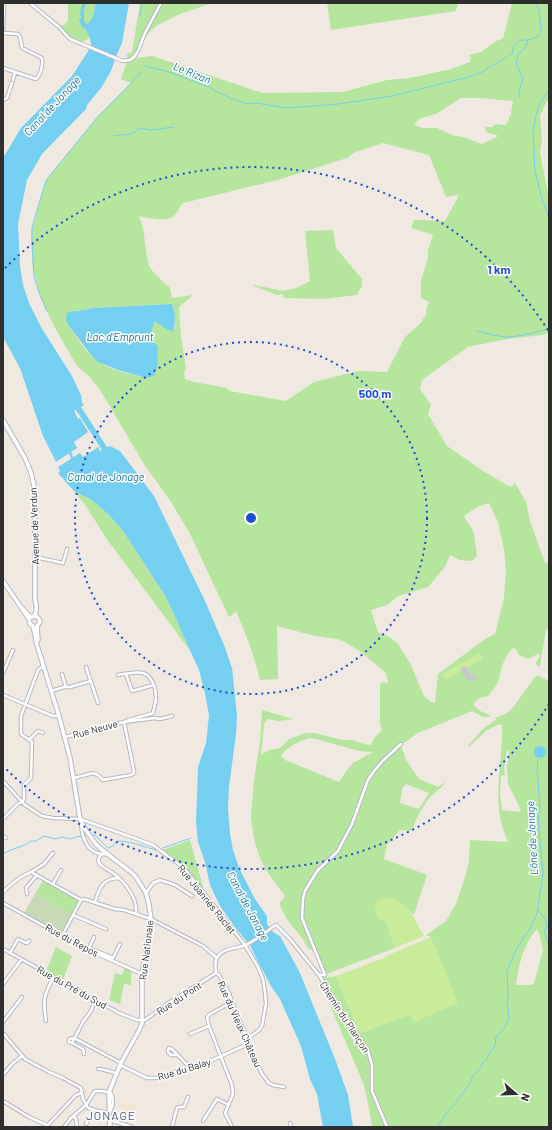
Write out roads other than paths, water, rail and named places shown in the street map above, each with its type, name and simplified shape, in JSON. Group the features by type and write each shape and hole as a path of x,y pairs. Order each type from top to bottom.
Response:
{"main road":[{"name":"Avenue de Verdun","path":"3,420 26,458 34,486 36,592 39,608 38,617 40,622 35,626"},
{"path":"3,582 28,615 31,617 38,617"},
{"name":"Avenue de Verdun","path":"31,617 36,611 36,592"},
{"path":"31,617 30,624 35,626"},
{"name":"Rue Nationale","path":"35,626 35,638 70,758 81,820 95,843 132,872 142,885 146,893 151,919 142,974 142,1021 137,1034 120,1064 109,1092 110,1127"}],"street":[{"path":"3,68 36,79 39,77 43,61 42,58 22,48 18,34 3,33 4,3"},
{"path":"30,3 59,27 70,39 126,61 134,57 138,51 161,3"},
{"path":"3,100 7,98 15,72"},
{"path":"35,557 63,563 66,549"},
{"path":"3,673 13,650"},
{"path":"3,819 22,802 24,799 24,786 31,778 32,742 21,734 21,716 38,670 42,664"},
{"path":"86,667 98,703"},
{"path":"62,674 66,687"},
{"path":"118,675 126,674 144,674 150,678 154,685 132,691 126,674"},
{"path":"51,691 91,681"},
{"name":"Rue Neuve","path":"124,722 153,712 156,695 154,685"},
{"path":"3,695 54,716 59,716"},
{"name":"Rue Neuve","path":"65,737 124,722 154,718 160,719 172,716"},
{"path":"74,778 93,773 98,775 103,780 132,775 134,773 124,722"},
{"path":"29,740 38,732 43,733"},
{"path":"319,975 325,975 302,918 302,899 305,891 318,870 332,857 341,845 352,824 371,774 384,759 401,744"},
{"name":"Rue Joannès Raclet","path":"3,782 22,802 42,816 81,820 153,845 178,863 245,945 263,978 266,992 266,1004 262,1026 255,1034 247,1038"},
{"name":"Rue Nationale","path":"81,820 86,845 101,854"},
{"path":"3,892 25,874 44,864 53,853"},
{"path":"108,854 101,854 98,861 115,874 131,892 137,908 136,913"},
{"path":"53,884 61,870"},
{"path":"31,872 80,900 84,898 116,909 136,913 151,919 203,946 217,958"},
{"path":"27,894 26,888 37,876"},
{"path":"94,902 104,882 109,879 119,878"},
{"path":"146,893 153,883 160,880 175,885 192,896"},
{"path":"62,936 80,900"},
{"name":"Rue du Repos","path":"3,903 62,936 113,959"},
{"path":"73,916 106,928"},
{"name":"Chemin du Plançon","path":"245,945 276,925 290,939 319,975 370,1054 372,1065 372,1093 387,1127"},
{"path":"89,949 94,937"},
{"path":"10,953 18,939 26,943 29,941"},
{"path":"120,944 113,959 142,974"},
{"path":"216,973 216,961 221,953 245,945"},
{"name":"Rue du Pré du Sud","path":"3,949 119,1013 142,1021"},
{"path":"3,984 21,960"},
{"name":"Rue du Vieux Château","path":"216,973 229,992 248,1044 262,1074 269,1083 284,1087"},
{"name":"Rue du Pont","path":"142,1021 216,973"},
{"path":"46,1021 44,998 54,977"},
{"path":"3,1022 22,997"},
{"path":"84,1054 83,1049 72,1043 83,1022 91,1011 95,1000"},
{"path":"232,1002 207,1017 209,1026 232,1085 233,1094 225,1113 232,1127"},
{"path":"190,1034 209,1026"},
{"path":"3,1033 22,1056 44,1070 81,1088 86,1105 90,1109 109,1112"},
{"name":"Rue du Balay","path":"74,1038 147,1078 156,1078 189,1068 221,1057 248,1044"},
{"path":"178,1055 189,1068"},
{"path":"3,1075 12,1064 22,1056"},
{"path":"98,1069 116,1073"},
{"path":"64,1127 73,1116 86,1105 95,1091 109,1092"},
{"path":"3,1101 47,1126 76,1095 82,1093"},
{"path":"172,1127 177,1108 184,1108 188,1096"},
{"path":"203,1121 217,1099 229,1105"},
{"path":"73,1116 76,1119 77,1127"},
{"path":"109,1120 132,1127"}],"water":[{"name":"Canal de Jonage","path":"82,3 87,3 84,8 84,21 87,24 93,17 96,3 129,3 122,43 111,71 101,88 87,105 86,109 42,154 27,180 18,224 20,266 23,285 29,303 41,327 72,376 84,405 81,407 107,447 110,446 120,451 154,496 205,601 224,645 232,668 237,715 228,808 233,850 239,868 255,899 267,916 267,924 273,932 280,936 300,973 348,1095 353,1127 323,1127 317,1094 310,1079 301,1046 280,999 271,986 250,945 220,906 210,885 205,862 198,842 196,822 198,767 206,743 209,715 199,670 166,597 123,531 109,515 93,501 73,490 58,473 60,471 58,467 80,453 83,457 98,447 100,451 102,450 76,410 74,411 78,419 80,418 88,432 74,442 77,448 56,462 43,436 20,368 3,337 3,158 21,128 72,76 87,53 91,45 90,38 79,20 81,18 80,13"},
{"name":"Lac d'Emprunt","path":"172,304 175,315 174,331 162,327 156,322 152,328 152,341 158,347 157,368 154,376 146,378 118,370 98,362 69,326 66,319 67,313 92,308"},
{"path":"542,746 545,747 545,757 538,758 535,757 534,750 535,747"}],"waterway":[{"path":"140,16 142,3"},
{"name":"Le Rizan","path":"536,3 539,10 541,31"},
{"name":"Le Rizan","path":"512,54 514,46 521,40 532,39 541,33"},
{"path":"519,97 519,90 523,79 516,64 518,54 525,48 528,41"},
{"name":"Le Rizan","path":"145,66 166,71 206,86 232,99 247,104 256,103 287,108 338,104 392,96 469,77 482,72 510,55"},
{"name":"Le Rizan","path":"47,311 34,277 32,244 32,227 45,184 47,179 97,118 139,75 140,72"},
{"path":"549,90 540,103 533,133 535,171 549,219"},
{"path":"113,136 132,134 139,128 151,130 174,127"},
{"path":"477,331 510,337 549,329"},
{"name":"Canal de Jonage","path":"69,450 73,460"},
{"name":"Lône de Jonage","path":"438,1127 447,1112 455,1104 470,1083 483,1062 487,1059 489,1053 495,1046 496,1037 505,1028 509,1017 507,1001 507,970 518,946 531,927 537,914 543,873 538,820 540,807 537,769 538,759"},
{"path":"92,835 95,835 108,848 113,846 117,841 122,841 157,850"},
{"path":"3,854 31,841 36,841 44,836 55,839 62,837 70,839 82,836"},
{"path":"163,848 191,838"},
{"path":"538,910 546,923 547,928 544,930 549,946"}],"district":[{"name":"JONAGE","path":"111,1116"}]}
